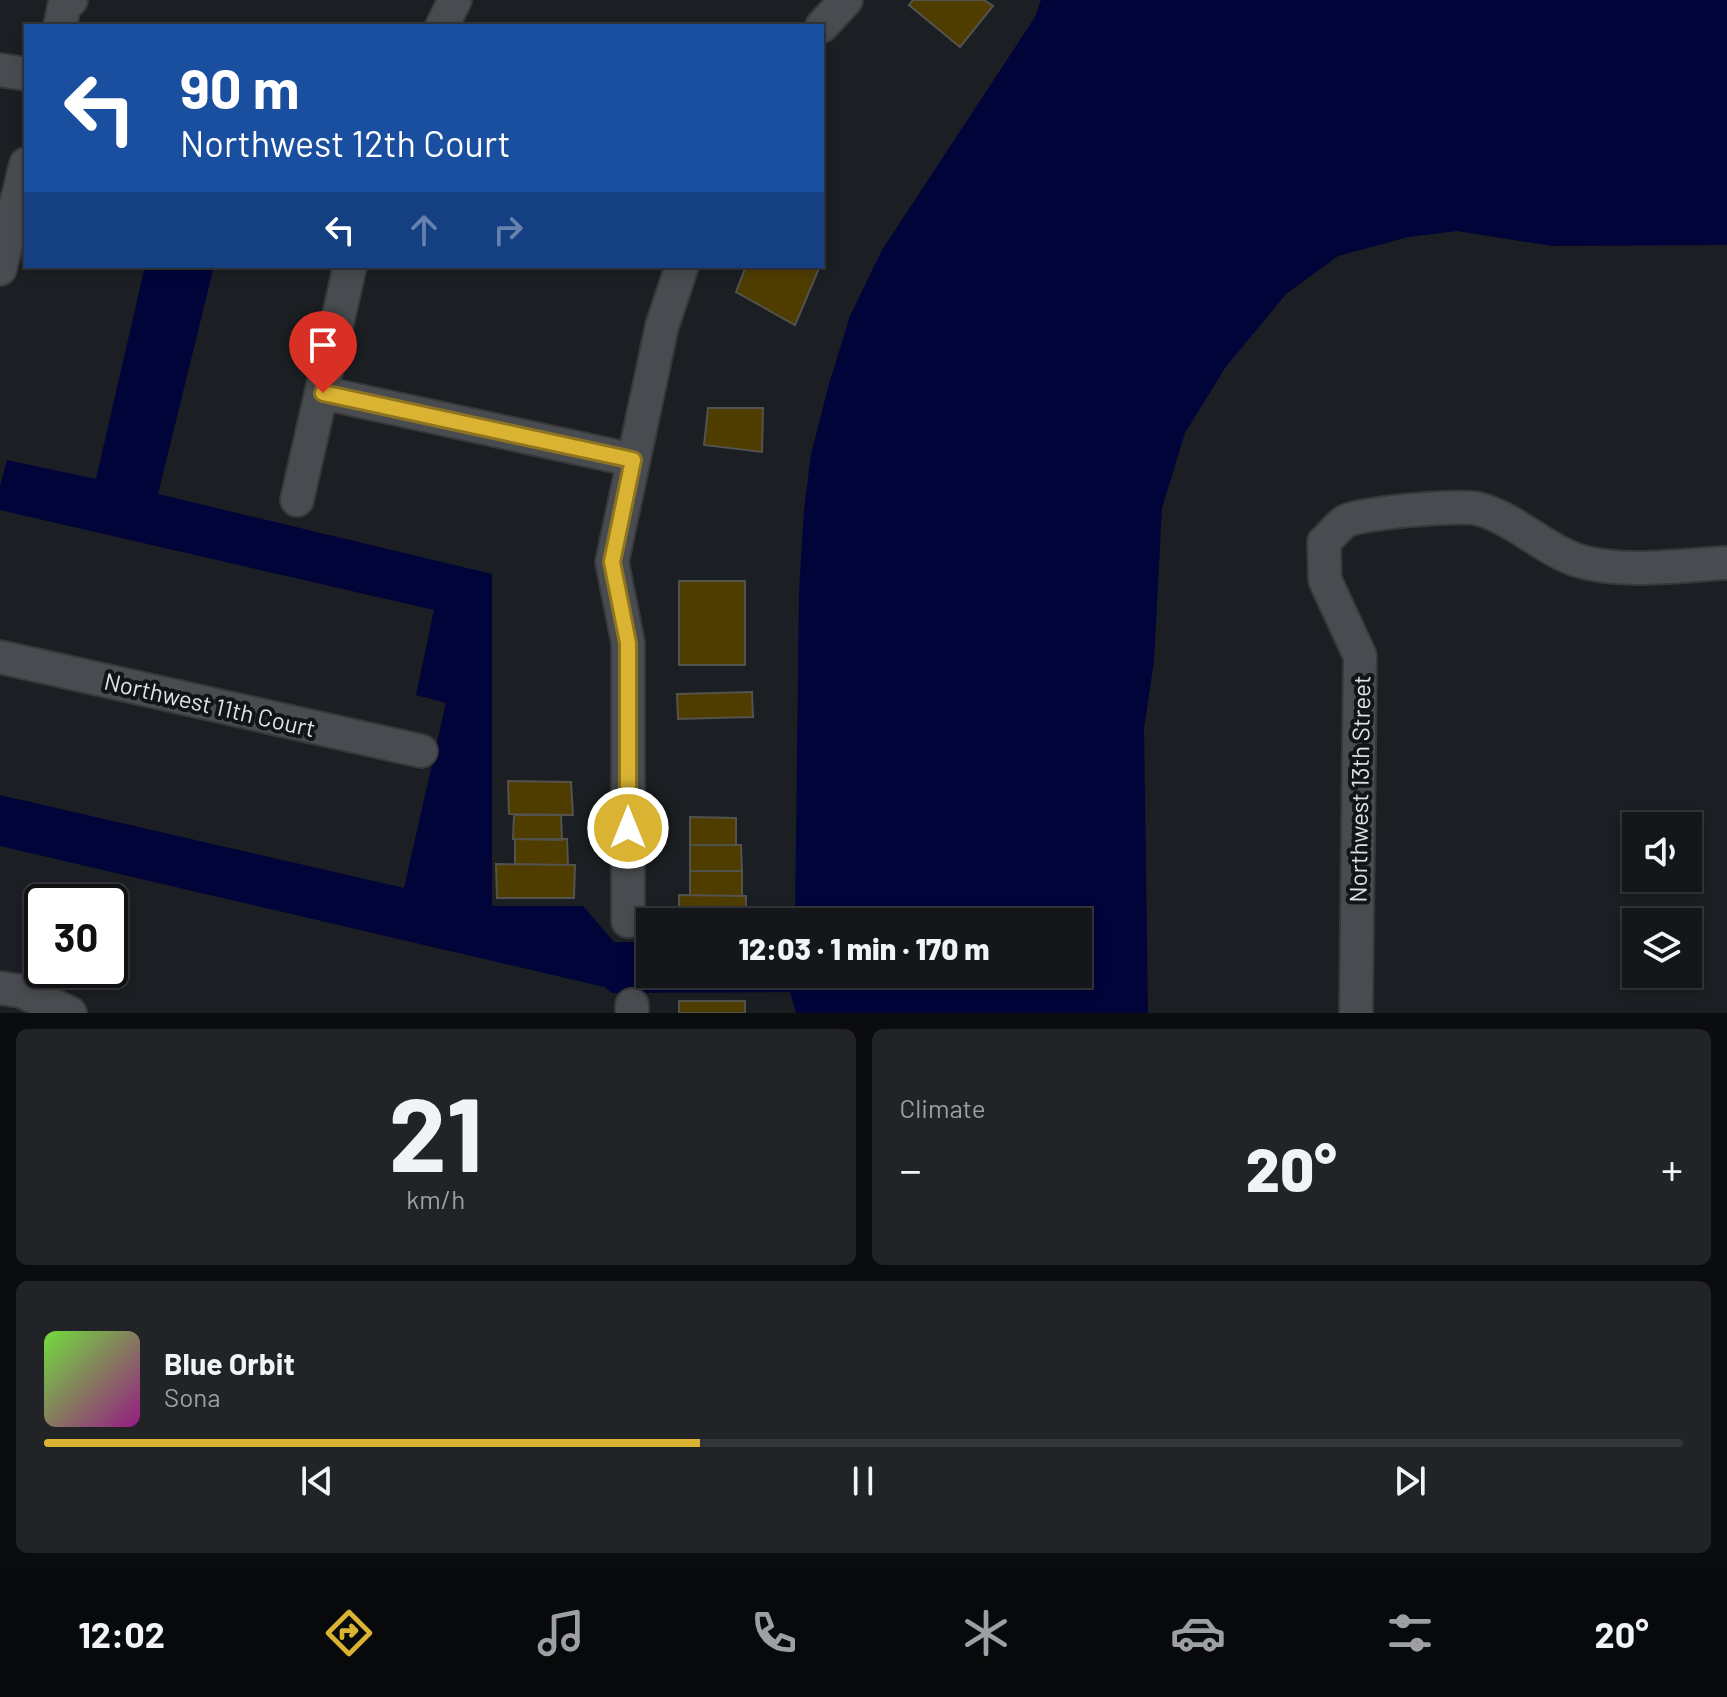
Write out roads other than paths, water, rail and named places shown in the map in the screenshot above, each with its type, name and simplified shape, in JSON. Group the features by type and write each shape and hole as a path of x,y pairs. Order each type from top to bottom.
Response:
{"street":[{"path":"60,24 64,7 71,0"},
{"path":"443,24 455,0"},
{"path":"824,24 846,0"},
{"path":"0,70 24,74"},
{"path":"0,269 24,172"},
{"path":"297,500 350,268"},
{"path":"628,921 628,643 612,562 662,326 681,268"},
{"path":"323,393 633,460"},
{"name":"Northwest 13th Street","path":"1356,1013 1360,656 1325,580 1324,542 1345,522 1364,514 1477,508 1525,530 1558,554 1586,562 1617,568 1727,563"},
{"name":"Northwest 11th Court","path":"0,657 421,751"},
{"path":"0,988 21,991 70,1013"}]}
